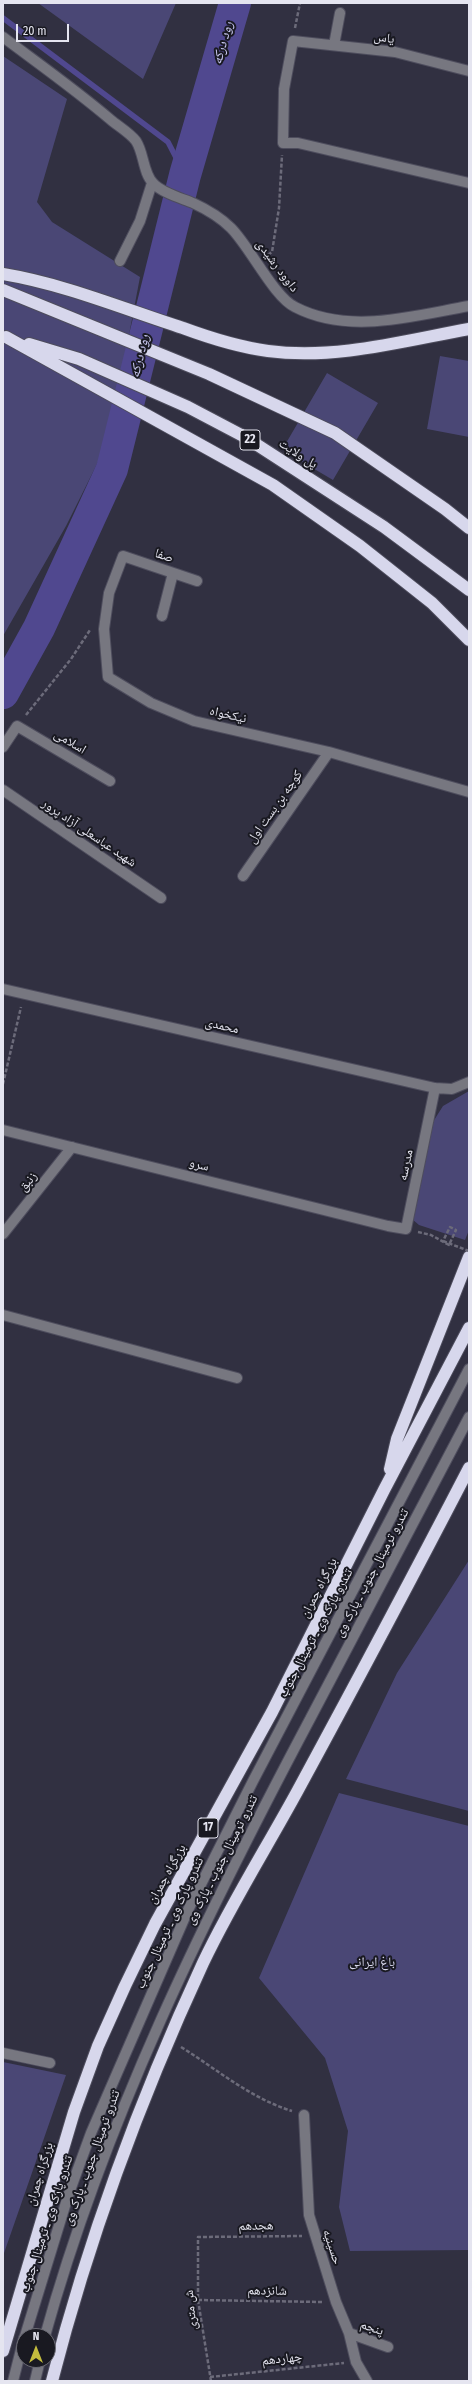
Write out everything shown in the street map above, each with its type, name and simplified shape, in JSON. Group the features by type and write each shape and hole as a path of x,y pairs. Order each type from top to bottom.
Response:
{"highway":[{"path":"3,274 35,279 202,335 240,346 268,351 311,353 366,348 469,329"},
{"path":"3,290 209,374 335,433 445,509 469,528"},
{"path":"4,337 274,485 360,546 420,593 469,640"},
{"name":"پل ولایت","path":"4,337 79,360 188,407 245,437 384,527 469,590"},
{"path":"384,1490 397,1440 469,1257"},
{"name":"بزرگراه چمران","path":"3,2351 12,2314 74,2112 98,2046 125,1986 155,1924 272,1712 384,1490 469,1328"},
{"path":"52,2381 83,2268 123,2155 168,2040 205,1960 469,1468"},
{"path":"458,1490 469,1477"},
{"path":"3,2335 12,2314"}],"street":[{"path":"334,45 340,13"},
{"path":"3,37 90,102 136,141 152,183 140,221 120,261"},
{"name":"یاس","path":"293,41 395,52 469,71"},
{"path":"293,41 284,90 282,143 298,143 469,183"},
{"name":"داوود رشیدی","path":"152,183 170,194 195,204 230,227 286,301 294,307 326,318 345,322 385,321 469,306"},
{"name":"صفا","path":"123,556 197,581"},
{"name":"نیکخواه","path":"123,556 109,593 104,629 108,677 151,703 194,721 329,752 469,792"},
{"path":"162,616 173,573"},
{"path":"3,747 17,726"},
{"name":"اسلامی","path":"17,726 110,781"},
{"name":"کوچه بن بست اول","path":"243,876 329,752"},
{"name":"شهید عباسعلی آزاد پرور","path":"3,790 161,898"},
{"name":"محمدی","path":"3,989 435,1088 452,1089 469,1082"},
{"name":"مدرسه","path":"406,1229 435,1088"},
{"name":"سرو","path":"3,1130 388,1226 406,1229"},
{"name":"زنبق","path":"3,1234 72,1147"},
{"path":"3,1316 237,1378"},
{"name":"تندرو پارک وی ـ ترمینال جنوب","path":"27,2328 66,2203 91,2133 188,1910 253,1781 465,1384 469,1369"},
{"name":"تندرو ترمینال جنوب ـ پارک وی","path":"49,2328 111,2138 143,2058 194,1945 233,1863 469,1417"},
{"path":"3,2053 50,2063"},
{"name":"حسینیه","path":"304,2115 309,2215 336,2302 349,2333 356,2362 367,2381"},
{"name":"پنجم","path":"349,2333 388,2347"},
{"name":"تندرو پارک وی ـ ترمینال جنوب","path":"13,2381 16,2368"},
{"path":"35,2381 38,2368"}],"path":[{"path":"293,41 300,3"},
{"path":"258,263 272,252 279,208 282,143"},
{"path":"17,726 71,659 90,629 104,629"},
{"path":"3,1084 24,994"},
{"path":"406,1229 431,1235 449,1245 456,1230 450,1227 443,1240 469,1251"},
{"path":"168,2040 208,2064 245,2091 274,2105 304,2115"},
{"name":"هجدهم","path":"198,2237 315,2236"},
{"name":"ش متری","path":"198,2237 198,2300 210,2377"},
{"name":"شانزدهم","path":"198,2300 336,2302"},
{"name":"چهاردهم","path":"210,2377 356,2362"}],"green space":[{"path":"38,3 176,3 143,79"},
{"path":"3,56 67,99 37,202 52,222 140,277 109,440 66,526 3,636"},
{"path":"440,356 469,361 469,437 427,429"},
{"path":"327,373 378,403 333,480 282,450"},
{"path":"469,1091 469,1230 465,1240 419,1225 412,1219 431,1125 443,1106"},
{"path":"469,1560 469,1811 346,1779 397,1673"},
{"name":"باغ ایرانی","path":"339,1793 469,1826 469,2250 350,2251 339,2207 348,2131 325,2058 259,1978"},
{"path":"3,2062 66,2075 3,2256"}],"waterway":[{"name":"رود درکه","path":"3,693 39,628 112,469 185,175 235,3"},
{"path":"3,18 168,142 185,175"}]}
